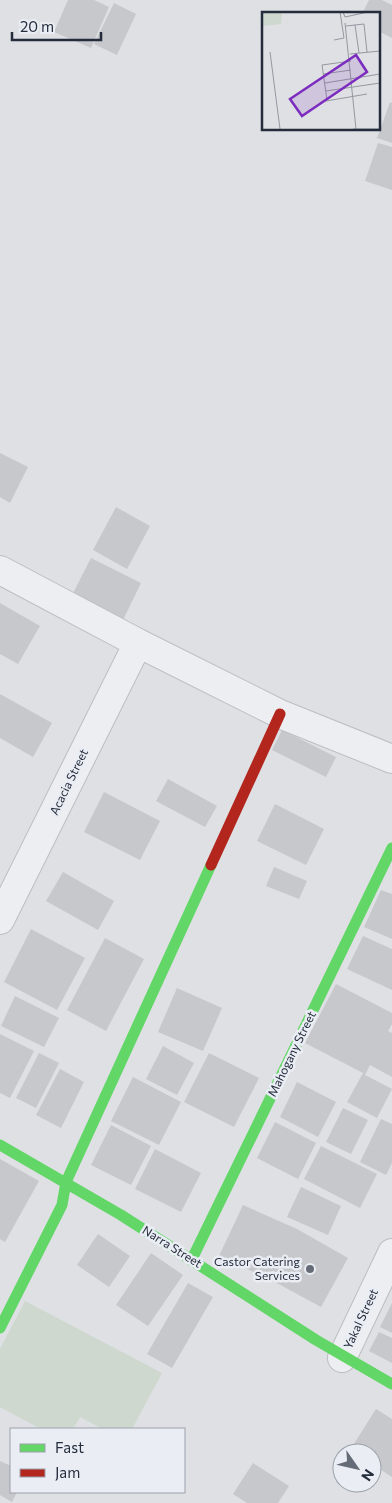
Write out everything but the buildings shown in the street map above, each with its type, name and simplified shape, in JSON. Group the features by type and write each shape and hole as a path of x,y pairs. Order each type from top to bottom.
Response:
{"street":[{"path":"0,570 138,643 280,714 392,759"},
{"name":"Acacia Street","path":"0,920 138,643"},
{"path":"0,1328 62,1205 66,1182 280,714"},
{"name":"Mahogany Street","path":"192,1259 392,848"},
{"name":"Narra Street","path":"0,1145 66,1182 192,1259 342,1358 392,1384"},
{"name":"Yakal Street","path":"342,1358 392,1252"}],"shaded area":[{"path":"25,1301 162,1373 133,1428 101,1428 80,1417 74,1428 39,1428 0,1407 0,1349"}],"traffic: fast":[{"path":"192,1259 392,848"},
{"path":"0,1328 62,1205 66,1182 211,865"},
{"path":"0,1145 121,1215 316,1340 392,1384"}],"traffic: jam":[{"path":"211,865 280,714"}],"place":[{"name":"Castor Catering Services","path":"310,1269"}]}
